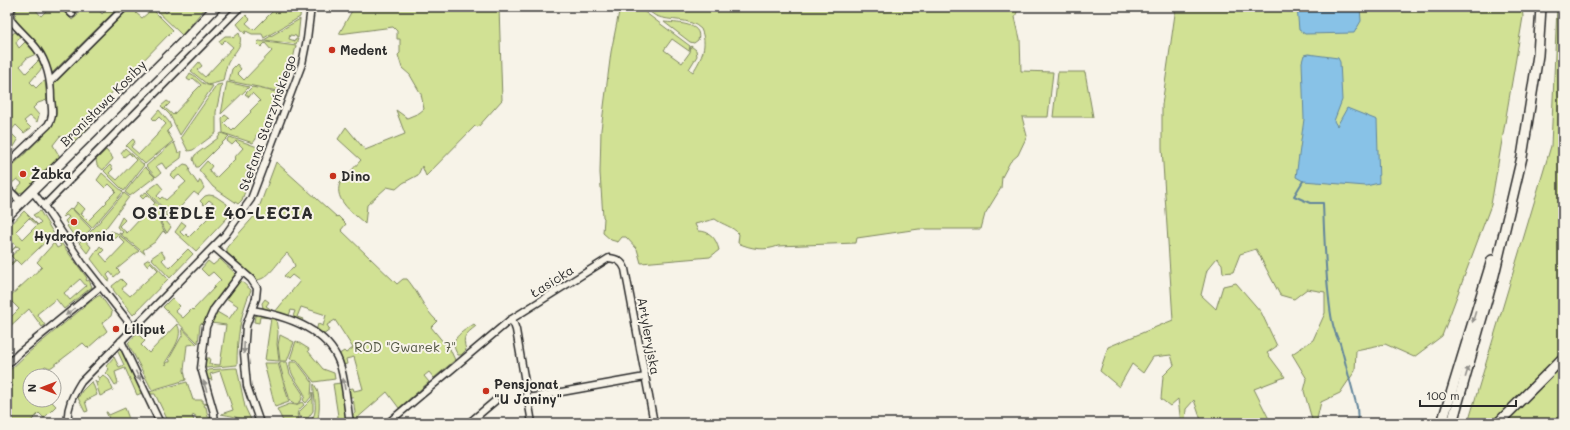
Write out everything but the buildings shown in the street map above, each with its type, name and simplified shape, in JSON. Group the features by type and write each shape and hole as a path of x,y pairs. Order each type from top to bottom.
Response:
{"main road":[{"name":"Bronisława Kosiby","path":"7,216 184,41 216,7"},
{"path":"1452,423 1494,275 1505,222 1522,157 1528,127 1538,55 1541,7"},
{"path":"1442,423 1505,222"},
{"path":"1498,423 1563,358"}],"street":[{"path":"7,164 52,120 50,81 42,56 37,48 10,19 12,7"},
{"path":"65,7 72,14"},
{"path":"50,81 125,7"},
{"path":"44,206 240,7"},
{"name":"Stefana Starzyńskiego","path":"68,423 69,407 81,382 214,247 238,219 251,199 302,64 311,7"},
{"path":"7,188 21,202"},
{"path":"32,191 100,287 134,329"},
{"path":"214,247 251,279 257,288 256,298 245,334 244,368 249,392 260,423"},
{"name":"Łasicka","path":"388,423 510,320 609,258 614,258"},
{"name":"Artyleryjska","path":"614,258 623,264 625,269 654,423"},
{"path":"215,423 214,413 201,368 206,327 214,309 242,272"},
{"path":"7,365 19,353 100,287"},
{"path":"252,310 265,312 295,322 322,337 335,354 341,367 350,423"},
{"path":"510,320 514,324 516,330 532,423"},
{"path":"121,341 160,423"},
{"path":"528,398 645,377"},
{"path":"469,423 495,401"},
{"path":"476,416 480,423"}],"green space":[{"path":"19,7 37,7 35,9 41,16 50,7 60,7 72,20 78,15 70,7 73,7 72,8 78,14 81,11 77,7 97,7 102,14 108,8 107,7 119,7 52,73 43,52 18,24 15,18 16,10"},
{"path":"129,7 142,7 136,13 142,18 148,13 143,7 150,7 173,30 101,104 100,108 85,124 88,129 74,143 60,136 53,145 61,159 39,181 37,179 23,192 18,193 16,190 22,183 17,179 11,184 7,180 7,171 43,135 54,120 56,114 54,88 56,80"},
{"path":"153,7 160,7 166,13 172,7 206,7 182,35"},
{"path":"275,7 301,7 300,17 264,38 262,34 252,34 246,31 245,34 237,24 246,15 250,19 246,23 254,30 273,11 272,10"},
{"path":"354,7 499,7 502,100 478,127 475,126 426,176 422,166 418,175 403,183 396,189 387,187 367,205 365,224 342,201 339,190 340,183 361,160 338,139 346,127 365,150 405,134 396,110 407,118 424,109 421,94 410,75 402,68 398,55 400,53 400,39 397,39 397,31 393,27 339,34"},
{"path":"620,7 638,7 690,46 689,51 672,39 664,50 682,63 690,52 691,46 696,50 697,56 689,69 693,72 699,62 704,46 701,29 696,25 685,21 656,16 644,7 1019,7 1015,17 1020,39 1021,71 1053,72 1048,117 1022,117 1027,136 1018,155 1010,162 1002,177 1001,188 985,214 981,229 919,229 857,238 856,243 778,246 763,249 748,247 738,243 739,234 715,219 695,224 698,231 706,232 712,236 716,242 719,250 710,257 641,263 637,249 626,237 622,237 618,242 611,240 603,233 604,218 600,173 601,130 611,52"},
{"path":"1176,7 1522,7 1523,17 1491,205 1442,336 1414,357 1385,344 1356,350 1355,371 1340,393 1321,402 1316,423 1313,423 1304,391 1307,379 1292,354 1313,340 1325,313 1325,292 1307,289 1294,299 1280,295 1256,249 1240,254 1233,272 1223,273 1222,264 1217,258 1207,270 1201,295 1216,309 1223,286 1236,283 1261,312 1277,346 1267,353 1285,377 1254,389 1271,423 1202,423 1194,400 1186,409 1185,423 1181,423 1178,399 1170,406 1161,399 1163,376 1174,365 1171,355 1153,357 1143,373 1132,364 1119,387 1100,371 1108,347 1173,320 1162,148 1162,105"},
{"path":"1557,7 1563,7 1563,423 1468,423 1551,146"},
{"path":"300,19 298,38 290,35 289,39 295,41 298,39 296,44 264,40"},
{"path":"664,22 681,23 693,27 699,34 698,40 694,43 690,42"},
{"path":"7,30 11,35 15,32 20,36 16,43 19,48 25,42 36,54 27,58 20,66 26,73 40,59 43,67 30,82 36,88 45,81 47,100 38,103 33,108 39,115 37,122 30,116 24,121 31,128 24,133 16,125 10,132 18,140 12,150 7,144 7,43 12,38 7,33"},
{"path":"239,33 239,46 227,65 223,81 208,85 191,71 199,62 202,66 197,70 205,77 233,47 225,40 221,44 219,41 225,36 231,36 233,38"},
{"path":"259,41 296,46 282,92 229,81 232,69 237,64 241,69 237,73 244,80 272,51 265,43 261,47 257,43"},
{"path":"1058,72 1085,72 1093,117 1053,117"},
{"path":"190,73 203,83 213,86 180,135 170,115 161,106 167,101 170,103 165,108 173,115 201,85 193,78 190,81 187,79"},
{"path":"227,82 249,87 221,114"},
{"path":"222,84 216,112 216,133 193,150 188,151 181,137 217,85"},
{"path":"252,87 281,93 266,132 264,132 263,136 256,135 256,139 253,143 223,133 222,118 225,115 229,118 224,123 232,131 251,112 250,111 260,101 252,93 249,97 245,94"},
{"path":"159,110 169,122 171,127 167,131 173,141 145,164 126,146 133,139 135,142 131,147 139,154 157,135 166,124 159,117 155,121 152,118"},
{"path":"221,133 229,136 198,167 196,167 193,159 195,155 218,138"},
{"path":"230,137 260,148 242,200 238,204 213,187 199,170 207,161 212,166 209,170 216,178 235,159 234,158 243,148 236,141 232,145 227,141"},
{"path":"174,142 178,153 182,151 181,158 166,169 162,163 156,166 161,173 156,177 146,166"},
{"path":"125,148 144,165 124,191 104,171 110,165 113,169 109,173 117,180 136,160 129,153 124,157 121,153"},
{"path":"106,150 113,159 103,170 97,165 96,160"},
{"name":"ROD \"Gwarek 7\"","path":"276,162 346,224 341,230 397,284 403,279 407,279 428,311 437,321 431,327 444,343 449,343 455,360 434,378 429,372 424,376 429,382 399,408 387,392 355,420 352,415 355,413 353,397 348,397 348,389 353,388 354,391 363,389 354,357 346,359 347,364 343,365 338,355 344,351 346,353 353,348 335,320 327,325 330,330 323,335 316,331 318,324 323,326 326,315 301,307 297,317 303,319 301,322 292,319 295,311 291,310 288,318 274,314 263,308 262,303 265,299 269,302 266,306 275,312 300,281 292,275 288,279 284,276 295,266 287,253 268,274 255,280 227,253 227,247 257,213"},
{"path":"184,164 188,165 190,168 189,171 198,184 200,180 204,188 198,195 194,192 175,213 178,216 175,221 172,219 174,217 172,215 166,221 171,227 167,233 161,223 168,213 147,191 158,183 163,189 157,196 160,199 162,197 166,200 186,182 179,175 174,179 170,175"},
{"path":"145,167 155,177 130,196 125,192"},
{"path":"102,173 123,192 92,228 73,209 78,202 85,209 81,214 88,221 116,191 109,184 105,188 97,180"},
{"path":"146,192 166,213 160,223 166,234 163,231 155,242 143,250 145,254 119,233 121,234 123,232 117,227 122,217 125,220 119,226 127,233 155,203 147,195 143,199 140,196"},
{"path":"124,193 129,197 102,233 98,231 92,239 90,235 85,240 91,247 87,253 79,243"},
{"path":"205,196 215,196 227,204 228,217 196,251 175,232 182,222 186,225 180,232 184,236 186,234 189,237 216,210 213,206 214,204 209,200 204,205 200,201"},
{"path":"71,208 91,229 78,242 67,226 70,223 74,227 78,223 72,217 67,224 65,221 69,217 66,215 64,217 63,216"},
{"path":"24,211 38,225 41,222 33,215 40,211 54,234 21,265 16,260 7,269 7,266 15,260 11,256 20,248 17,246 7,255 16,246 9,238 7,240 7,229","holes":["29,218 37,225 23,239 16,231"]},
{"path":"111,231 117,233 139,251 117,269 120,272 114,277 110,272 107,275 110,280 108,281 91,259 100,246 104,250 100,254 107,262 125,243 117,235 114,238 109,234"},
{"path":"59,240 87,278 86,280 89,280 92,287 64,309 56,299 37,314 45,325 42,327 29,309 7,329 7,322 9,319 7,315 10,318 19,309 11,301 7,305 7,299 42,267 37,262 54,243 57,248 61,246 58,241","holes":["80,279 86,286 70,300 64,293"]},
{"path":"188,249 193,254 170,278 151,258 161,251 165,257 162,260 169,268"},
{"path":"149,259 168,279 133,315 114,291 112,286 121,279 126,284 122,289 130,296 158,270 150,262 147,266 144,262"},
{"path":"220,259 237,275 204,325 201,323 198,343 163,307 172,298 180,306 175,311 183,318 192,309 193,310 221,280 213,272 208,276 201,269 208,261 213,265"},
{"path":"240,280 251,290 244,308 240,327 237,365 206,368 206,358 210,358 209,364 220,365 226,325 211,323 217,312 229,319 238,306 226,298"},
{"path":"100,295 112,312 111,316 102,323 107,331 88,348 83,343 50,368 45,366 43,368 22,368 22,408 54,408 44,418 39,413 29,423 7,423 7,392 13,386 7,380 7,373 28,353"},
{"path":"258,314 264,314 276,319 279,361 265,360 271,318 260,317 259,323 254,322 255,316"},
{"path":"177,324 179,329 178,339 174,349 165,363 166,365 167,362 170,362 169,359 183,334 182,328 197,344 187,345 184,370 186,380 152,390 128,343 137,333 145,341 141,345 149,353"},
{"path":"474,324 476,326 465,336 464,342 466,350 461,355 458,355 454,345 457,336"},
{"path":"280,335 294,342 287,361 280,361 278,345"},
{"path":"296,341 309,349 308,351 323,369 334,373 335,379 314,382 297,360 290,359"},
{"path":"120,350 124,353 142,393 137,395 125,368 115,372 118,383 115,385 106,373 109,369 106,366 114,357 119,367 124,365 118,352"},
{"path":"279,362 287,362 290,374 303,394 301,401 297,404 290,401"},
{"path":"290,362 297,362 312,382 311,397 306,403 303,400 305,396 291,371"},
{"path":"264,363 278,363 289,402 275,407"},
{"path":"237,368 245,407 252,422 245,423 237,418 221,414 233,410 220,371 210,374 212,380 207,379 206,374 208,370"},
{"path":"103,375 109,380 113,390 100,396 95,380 97,383 100,380 97,376 100,378"},
{"path":"92,381 97,395 85,401 88,411 85,412 78,398 82,391"},
{"path":"187,382 193,400 203,400 203,403 209,404 205,404 204,406 206,407 208,417 213,419 213,421 210,419 208,422 210,423 198,423 195,415 192,416 195,423 169,423 155,394 150,394 149,392"},
{"path":"341,383 346,423 336,423 338,416 333,384"},
{"path":"314,384 318,392 319,403 317,423 284,423 277,409 290,404 296,405 302,402 304,405 300,408 297,414 300,420 307,421 312,418 315,408"},
{"path":"313,392 313,411 308,418 300,417 299,412 312,399"},
{"path":"125,408 129,419 127,419 128,423 111,423 106,412 109,415"}],"water":[{"path":"1297,7 1360,7 1361,21 1354,33 1305,34 1299,30"},
{"path":"1308,54 1338,58 1340,62 1342,100 1334,121 1337,126 1347,108 1377,120 1379,183 1366,186 1303,181 1296,177 1304,119 1302,62 1304,55"}],"waterway":[{"path":"1303,181 1294,196 1310,203 1323,203 1326,268 1331,317 1340,343 1357,407 1358,423"}],"place":[{"name":"Medent","path":"332,50"},
{"name":"Żabka","path":"23,174"},
{"name":"Dino","path":"333,176"},
{"name":"Hydrofornia","path":"74,222"},
{"name":"Liliput","path":"116,329"},
{"name":"Pensjonat \"U Janiny\"","path":"486,391"}],"district":[{"name":"OSIEDLE 40-LECIA","path":"223,213"}]}
